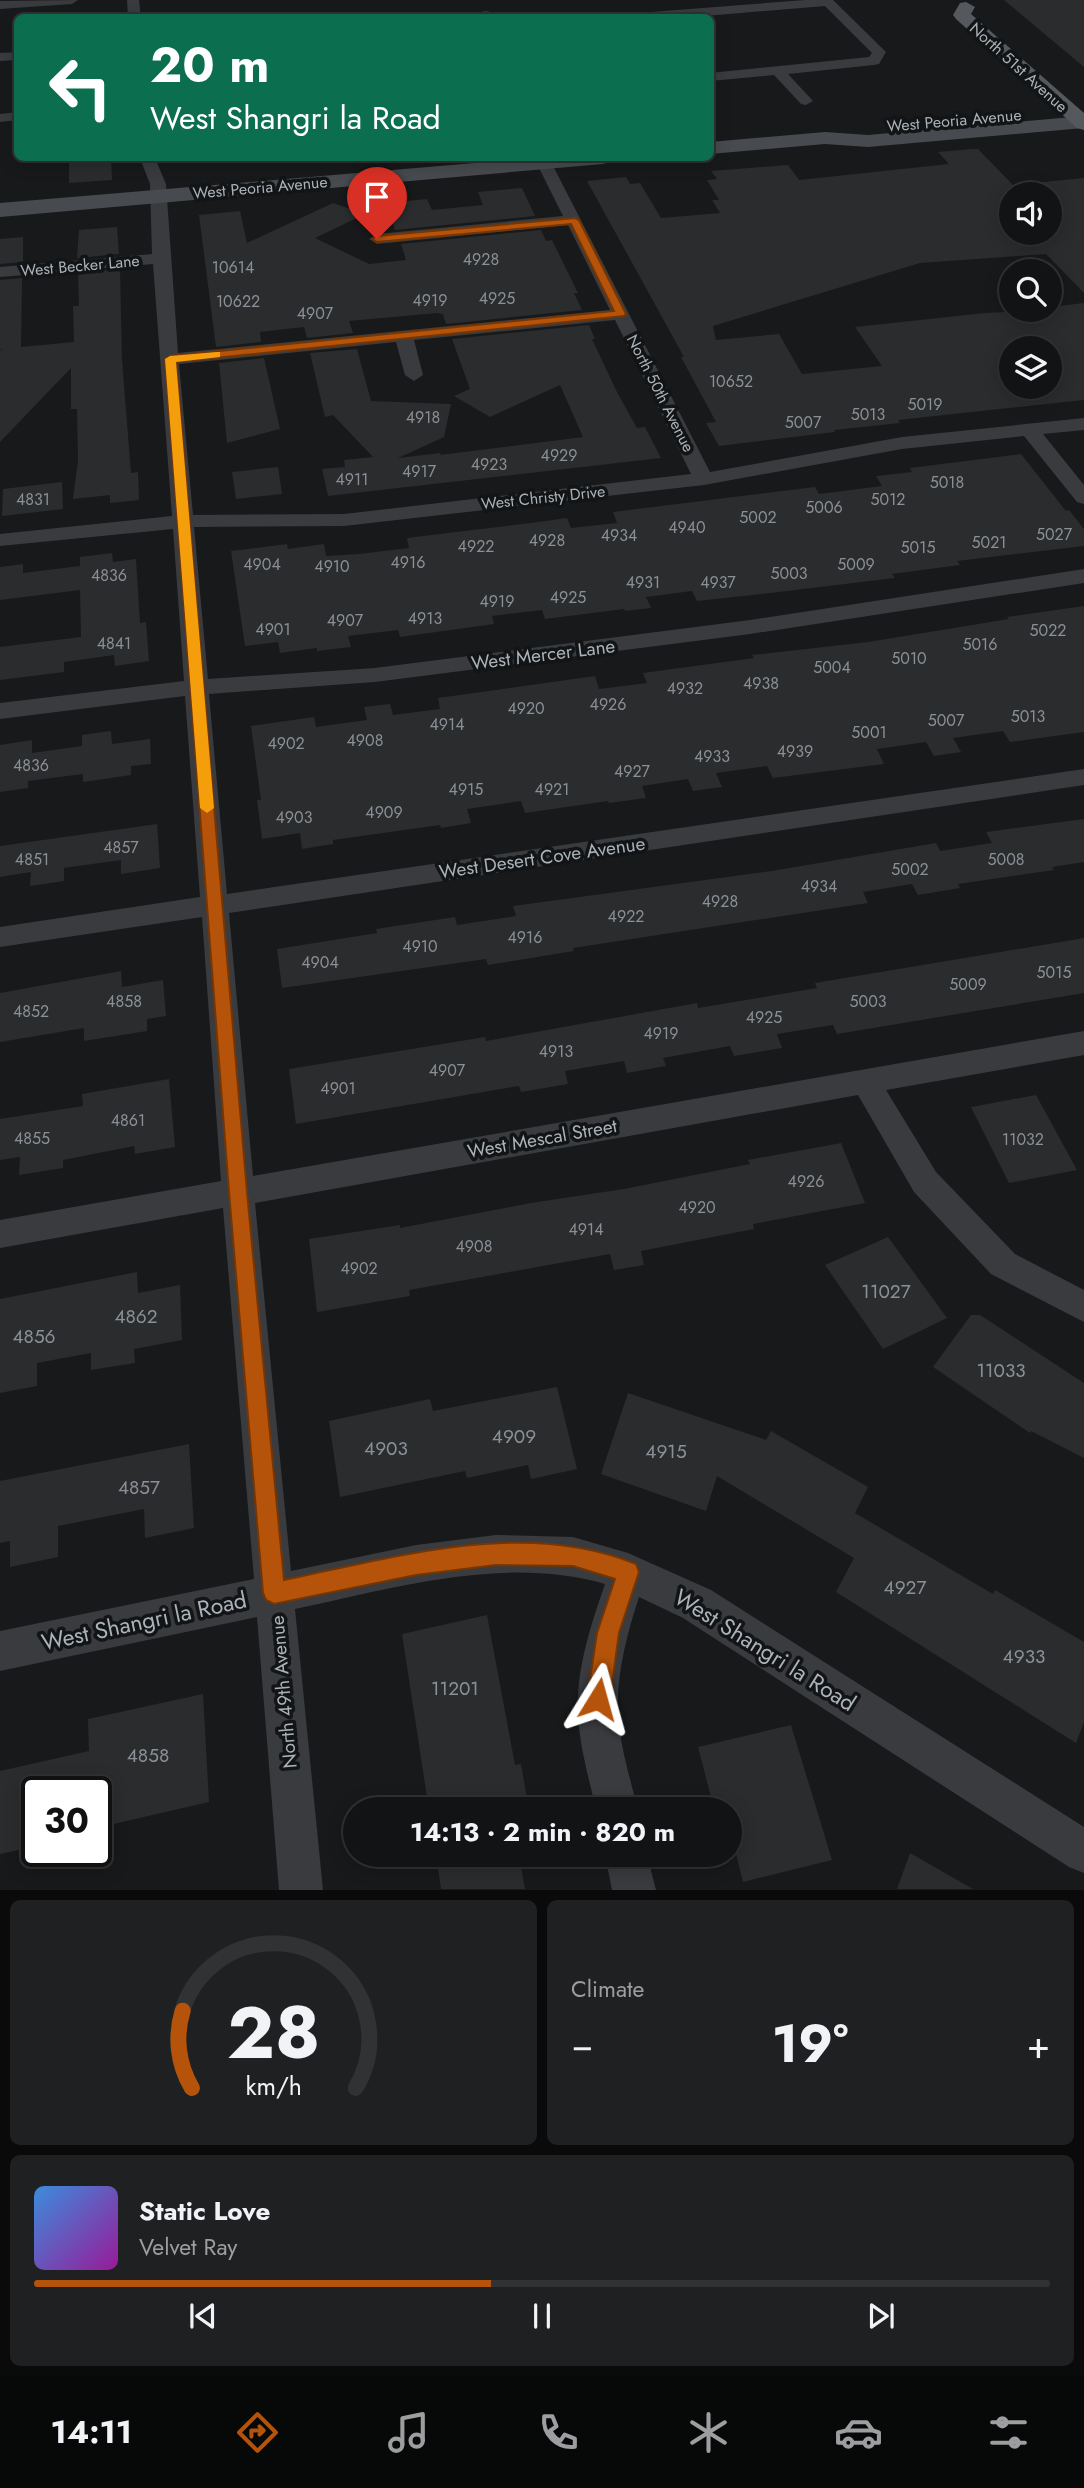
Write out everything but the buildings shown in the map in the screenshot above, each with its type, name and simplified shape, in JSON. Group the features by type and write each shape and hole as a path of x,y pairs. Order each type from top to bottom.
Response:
{"main road":[{"name":"North 51st Avenue","path":"962,4 986,15 1081,115"},
{"name":"West Peoria Avenue","path":"714,148 825,138 869,141 1081,115"},
{"name":"West Peoria Avenue","path":"0,209 532,161"}],"street":[{"path":"0,5 72,0"},
{"path":"673,14 827,1 879,52 874,61 714,76"},
{"path":"778,71 806,101"},
{"name":"North 49th Avenue","path":"149,161 158,184 161,258 238,1192 301,1889"},
{"name":"North 50th Avenue","path":"544,161 704,479"},
{"path":"377,239 575,220"},
{"name":"West Becker Lane","path":"0,272 161,258"},
{"path":"170,359 621,314"},
{"path":"404,336 414,375"},
{"name":"West Christy Drive","path":"0,540 184,521 344,520 704,479 902,443 1084,424"},
{"path":"1029,430 1084,498"},
{"name":"West Mercer Lane","path":"0,711 196,687 375,676 811,618 1084,576"},
{"name":"West Desert Cove Avenue","path":"0,937 1084,777"},
{"name":"West Mescal Street","path":"0,1234 1084,1043"},
{"path":"865,1081 925,1182 1003,1265 1084,1307"},
{"name":"West Shangri la Road","path":"0,1651 416,1564 496,1554 573,1556 628,1572 697,1604 1084,1852"},
{"path":"614,1797 602,1741 598,1699 608,1633 628,1572"},
{"path":"629,1867 634,1889"}],"slow traffic":[{"path":"207,808 170,359 217,355"}],"route":[{"path":"377,239 575,220 621,314 170,359 238,1192 274,1593 416,1564 496,1554 573,1556 628,1572 608,1633 598,1699"}]}
